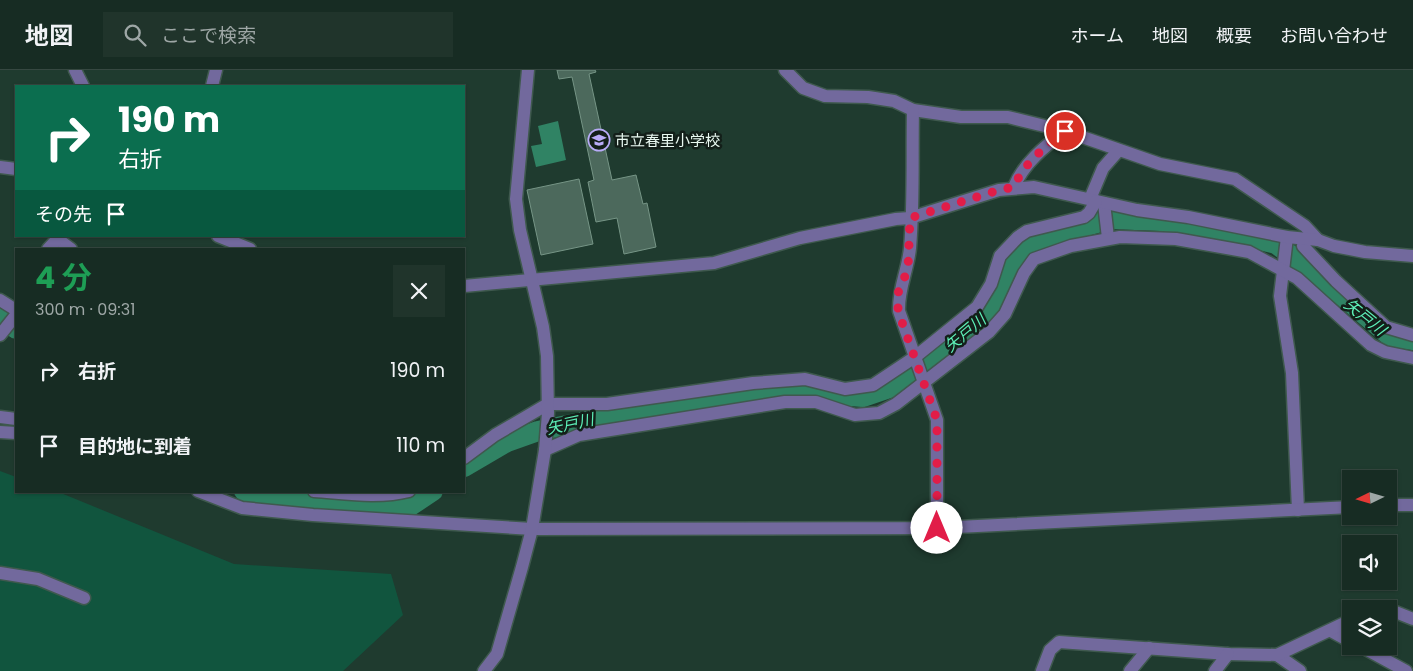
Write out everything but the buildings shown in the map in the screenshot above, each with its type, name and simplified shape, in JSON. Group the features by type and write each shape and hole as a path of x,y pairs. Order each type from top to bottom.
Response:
{"street":[{"path":"75,70 82,85"},
{"path":"212,85 216,70"},
{"path":"484,671 497,654 532,529 545,450 548,409 547,356 520,230 516,199 528,70"},
{"path":"785,70 803,88 825,96 894,101 913,110 961,117 1008,117 1065,131 1118,151 1160,164 1235,179 1305,226 1318,240"},
{"path":"913,110 908,269 898,293 898,311 937,420 937,528"},
{"path":"1014,187 1018,177 1032,160 1065,131"},
{"path":"465,457 495,435 548,409 607,404 753,383 805,378 845,389 873,385 915,356 977,307 991,284 1000,256 1018,237 1027,232 1084,217 1090,213 1097,201 1103,168 1118,151"},
{"path":"0,166 15,170"},
{"path":"465,286 714,263 800,238 896,218 910,218 1014,187 1034,187 1097,201 1287,237 1318,240 1334,246 1365,252 1413,256"},
{"path":"1097,201 1108,238"},
{"path":"220,237 248,248"},
{"path":"1287,237 1280,296 1292,373 1298,510"},
{"path":"49,248 59,238 70,248"},
{"path":"545,450 579,435 785,402 816,402 855,415 879,412 896,404 924,385 989,332 1005,314 1024,273 1034,259 1071,246 1108,238 1176,238 1249,252 1297,278 1370,345 1385,352 1413,358"},
{"path":"1304,239 1303,246 1309,253 1386,327 1413,335"},
{"path":"0,300 15,309"},
{"path":"0,335 15,317"},
{"path":"0,417 15,419"},
{"path":"0,432 15,433"},
{"path":"203,493 242,508 312,515 532,529 937,528 1342,508"},
{"path":"338,493 362,495 396,493"},
{"path":"1398,505 1413,504"},
{"path":"0,573 38,579 84,598"},
{"path":"1397,613 1413,619"},
{"path":"1042,671 1050,650 1059,642 1228,654 1277,655 1342,625"},
{"path":"1331,631 1342,637"},
{"path":"1130,671 1149,648"},
{"path":"1215,671 1228,654"},
{"path":"1277,655 1300,671"},
{"path":"1377,655 1406,671"}],"shaded area":[{"path":"558,121 566,160 536,167 531,146 542,144 538,126"},
{"path":"0,471 15,477 15,493 61,493 234,564 391,574 403,615 343,671 0,671"}],"waterway":[{"name":"矢戸川","path":"465,466 507,442 538,431 605,417 804,386 838,395 863,397 904,383 994,309 1007,275 1018,254 1039,240 1111,219 1160,221 1214,229 1276,244 1320,277 1391,337 1413,340"},
{"name":"矢戸川","path":"0,314 15,328"},
{"name":"矢戸川","path":"249,493 265,499 346,500 406,509 430,493"}],"place":[{"name":"市立春里小学校","path":"599,140"}],"route":[{"path":"937,528 937,420 898,311 898,293 908,269 910,218 1014,187 1018,177 1032,160 1065,131"}]}
